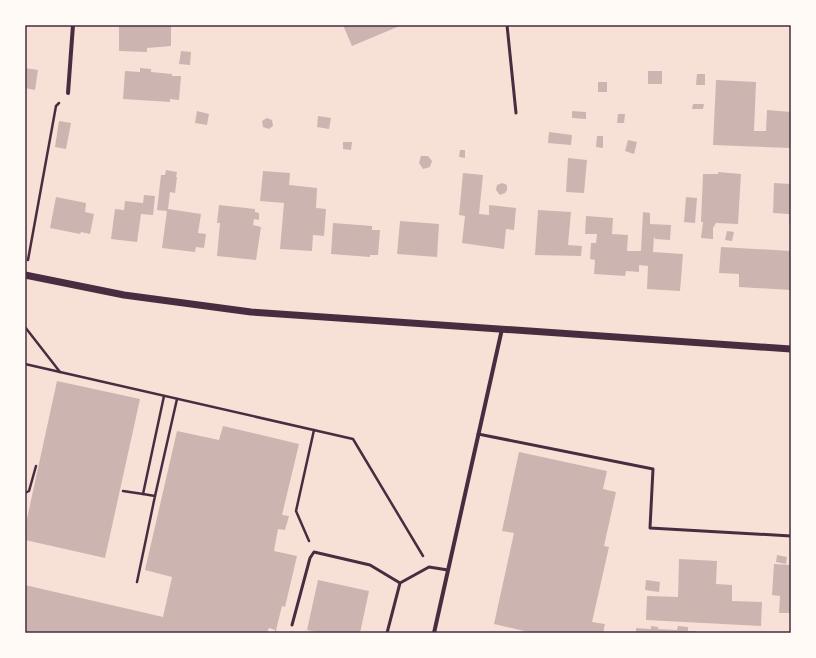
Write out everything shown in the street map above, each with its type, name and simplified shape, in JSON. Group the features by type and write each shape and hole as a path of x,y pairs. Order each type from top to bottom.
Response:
{"street":[{"path":"68,93 73,25"},
{"path":"25,276 124,295 251,312 791,349"},
{"path":"434,633 502,329"}],"lane":[{"path":"507,25 516,113"},
{"path":"478,434 653,469 650,528 791,536"},
{"path":"292,625 310,558 314,552 370,565 400,583"},
{"path":"387,633 400,583 429,567 448,570"}],"path":[{"path":"25,276 56,106 68,93"},
{"path":"25,327 60,372"},
{"path":"25,364 353,439 429,567"},
{"path":"144,494 164,396"},
{"path":"137,582 177,399"},
{"path":"314,430 296,510 314,552"},
{"path":"25,493 29,491 36,466"},
{"path":"123,491 155,496"}],"building":[{"path":"119,25 171,25 171,46 147,48 147,52 119,51"},
{"path":"343,25 402,25 352,46"},
{"path":"181,51 191,52 190,65 179,64"},
{"path":"25,68 38,70 35,90 25,88"},
{"path":"140,68 151,69 151,72 181,76 179,100 170,99 170,102 123,99 125,71 140,72"},
{"path":"648,71 662,71 662,84 648,84"},
{"path":"697,74 705,74 705,85 696,85"},
{"path":"716,80 756,82 754,131 766,131 767,110 791,112 791,148 713,145"},
{"path":"598,82 607,82 607,92 598,92"},
{"path":"693,104 704,104 703,109 692,109"},
{"path":"197,111 209,114 207,125 195,123"},
{"path":"572,111 586,112 586,119 572,118"},
{"path":"618,114 625,114 624,123 617,123"},
{"path":"318,116 331,118 329,129 317,127"},
{"path":"267,118 272,120 273,126 269,129 263,127 262,121"},
{"path":"59,121 71,123 66,149 55,147"},
{"path":"549,132 572,135 571,145 548,143"},
{"path":"597,136 603,136 603,148 596,147"},
{"path":"628,140 637,142 634,154 625,151"},
{"path":"343,142 352,142 351,150 343,149"},
{"path":"460,150 465,150 465,158 459,157"},
{"path":"421,156 428,156 432,161 430,167 423,169 419,163"},
{"path":"568,158 587,160 584,193 566,192"},
{"path":"166,170 177,172 175,193 170,192 168,209 201,214 198,233 206,234 204,248 196,247 195,252 162,248 167,211 157,210 161,175 165,175"},
{"path":"263,171 290,173 289,185 317,188 316,208 326,209 324,236 313,235 312,251 280,249 284,203 260,201"},
{"path":"718,172 741,174 738,224 716,223 713,228 713,239 701,238 703,222 701,222 703,174 718,174"},
{"path":"463,173 483,175 479,214 489,215 489,205 516,208 514,230 506,229 504,249 462,243 465,216 459,215"},
{"path":"502,183 507,185 507,190 505,193 500,195 496,190 497,185"},
{"path":"774,183 791,184 791,224 789,224 789,214 773,213"},
{"path":"144,195 155,196 153,215 141,214 137,242 111,239 115,209 124,210 125,201 143,203"},
{"path":"56,197 86,203 85,212 94,214 90,234 81,232 80,234 50,228"},
{"path":"686,197 697,198 695,223 684,222"},
{"path":"219,205 255,209 255,212 259,213 259,220 254,219 253,225 261,227 256,260 217,256 220,223 217,223"},
{"path":"538,210 571,212 568,245 582,246 581,256 535,255"},
{"path":"643,212 650,213 650,224 671,225 670,240 655,239 654,236 653,252 683,254 680,291 647,289 648,266 639,265 639,272 626,271 625,276 594,274 595,260 590,259 591,243 596,243 597,234 585,234 586,216 613,218 612,234 628,235 627,251 641,251"},
{"path":"400,221 439,224 437,257 397,254"},
{"path":"333,223 372,226 372,230 380,230 378,255 370,255 370,257 331,254"},
{"path":"727,231 734,232 732,241 725,240"},
{"path":"721,247 791,251 791,290 739,287 739,274 719,273"},
{"path":"57,381 140,399 105,558 25,540 25,528"},
{"path":"223,426 299,444 282,515 289,516 285,530 278,529 274,551 297,556 285,607 282,606 276,630 278,633 275,633 275,630 269,628 267,633 25,633 25,585 163,617 172,577 145,570 177,431 219,440"},
{"path":"519,452 607,471 603,489 616,492 604,546 609,547 592,622 605,624 603,633 533,633 494,624 514,533 502,531"},
{"path":"777,555 787,557 786,564 776,562"},
{"path":"679,559 717,561 716,584 732,585 732,601 762,602 761,626 646,620 647,596 678,597"},
{"path":"774,564 791,565 791,613 779,613 780,596 772,595"},
{"path":"318,580 369,591 360,633 321,633 307,630"},
{"path":"646,580 660,582 659,592 645,590"},
{"path":"651,626 658,627 658,629 677,630 678,626 688,627 688,631 695,631 695,633 636,633 636,628 651,629"}]}
